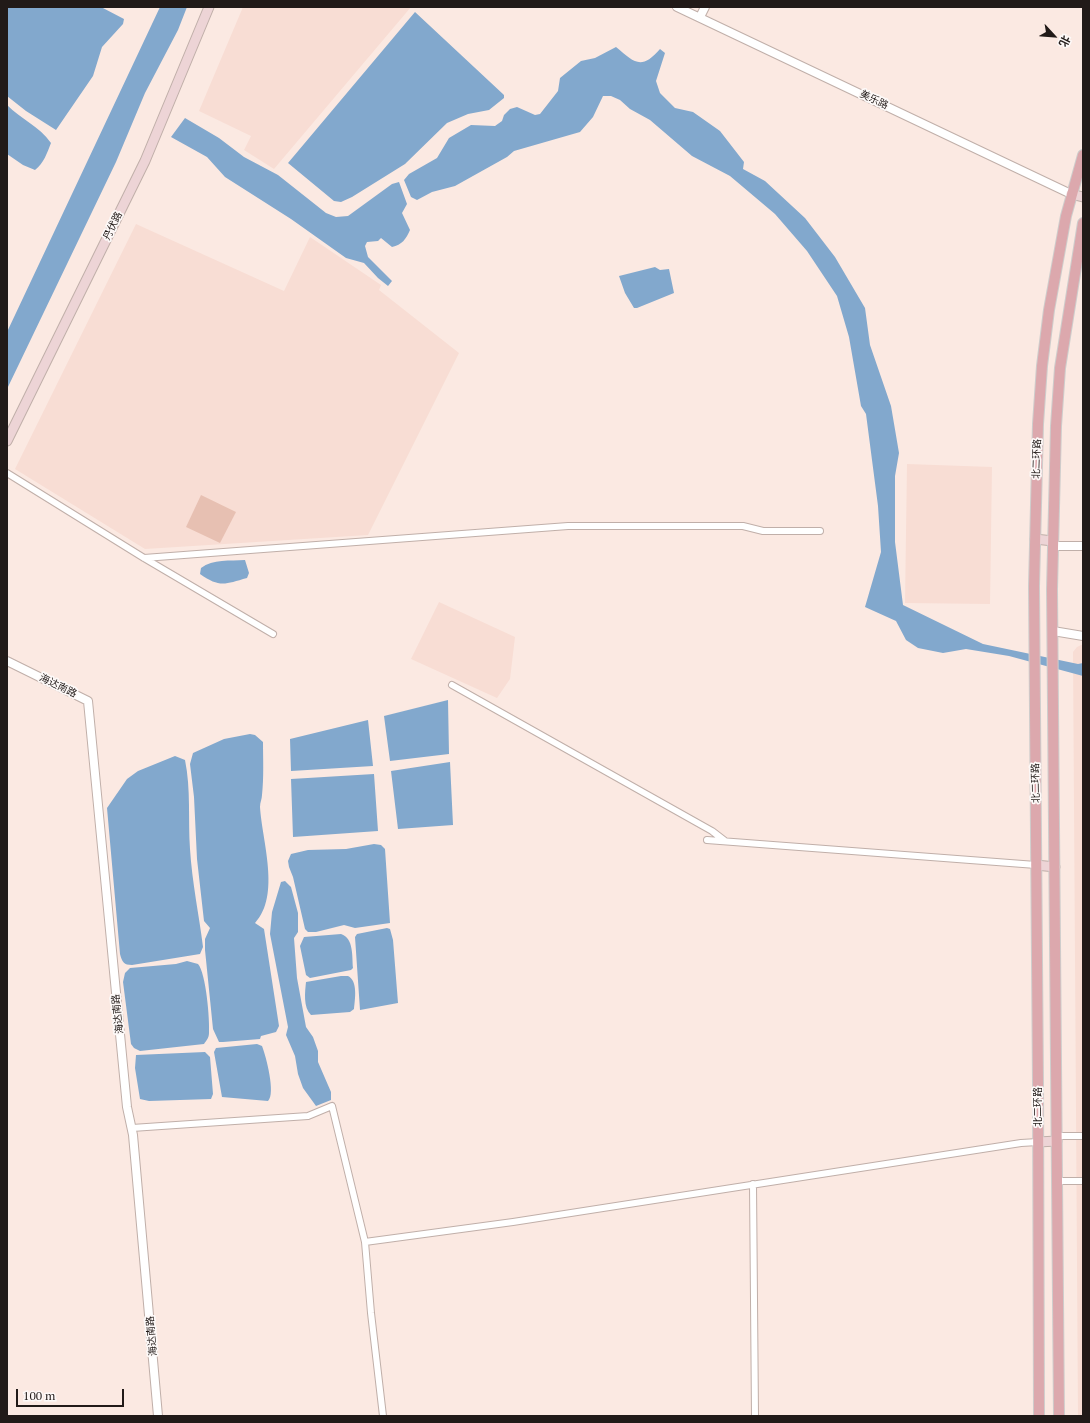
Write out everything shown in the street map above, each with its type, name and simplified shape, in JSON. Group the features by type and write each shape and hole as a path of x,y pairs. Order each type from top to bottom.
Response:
{"main road":[{"name":"丹伏路","path":"7,441 145,161 209,7"},
{"name":"北二环路","path":"1039,1416 1034,664 1035,539 1042,366 1049,310 1071,194 1083,155"},
{"path":"1071,194 1083,197"},
{"name":"北二环路","path":"1059,1416 1053,543 1056,426 1060,368 1083,223"},
{"path":"1035,539 1053,543"},
{"path":"1036,865 1055,867"},
{"path":"1038,1142 1057,1139"}],"street":[{"name":"美乐路","path":"677,7 1071,194"},
{"path":"700,18 705,7"},
{"path":"7,473 144,558 273,634"},
{"path":"144,558 568,526 742,526 763,531 820,531"},
{"path":"1053,543 1083,546"},
{"path":"1053,631 1083,636"},
{"name":"海达南路","path":"7,661 88,701 127,1107 132,1128 158,1416"},
{"path":"452,685 712,831 726,841"},
{"path":"707,840 1036,865"},
{"path":"132,1128 308,1116 332,1106 365,1242 371,1313 383,1416"},
{"path":"1057,1139 1083,1136"},
{"path":"365,1242 512,1222 1021,1143 1038,1142"},
{"path":"1058,1181 1083,1181"},
{"path":"753,1184 755,1416"}],"shaded area":[{"path":"243,7 411,7 274,169 244,150 251,136 199,111"},
{"path":"136,224 284,291 310,237 381,285 379,290 459,353 368,535 145,549 15,469"},
{"path":"907,464 992,467 990,604 905,603"},
{"path":"201,495 236,512 220,543 186,527"},
{"path":"439,602 515,637 510,679 497,698 411,659"},
{"path":"1083,645 1083,1416 1078,1416 1073,652"}],"water":[{"path":"7,7 101,7 124,19 123,24 102,47 93,76 56,130 26,111 7,96"},
{"path":"160,7 187,7 178,30 145,93 116,162 7,389 7,332"},
{"path":"415,12 504,95 504,98 489,110 468,114 447,123 405,164 352,197 341,202 334,201 288,163"},
{"path":"616,47 628,57 638,62 648,60 660,49 665,53 656,81 660,93 675,108 693,112 720,131 744,162 743,169 765,181 805,218 835,257 865,308 870,345 891,406 899,453 895,476 895,542 903,605 983,644 1078,664 1083,663 1083,676 1009,656 966,649 943,653 918,648 906,640 896,621 865,607 881,552 878,506 866,414 861,406 849,337 837,296 807,251 775,214 730,176 692,156 650,120 630,109 620,100 611,96 603,96 593,117 580,132 514,151 507,157 455,186 432,192 417,200 411,197 404,180 409,174 437,158 449,138 471,125 495,126 502,121 504,115 510,109 517,107 535,115 540,114 558,91 560,78 581,61 595,58"},
{"path":"7,105 41,132 51,143 43,161 35,170 23,165 7,154"},
{"path":"185,118 219,138 244,157 278,175 326,213 336,217 348,216 392,184 399,182 407,204 402,213 410,230 405,239 398,245 392,247 381,238 378,241 367,242 365,246 368,257 392,281 388,286 364,263 346,258 291,219 225,177 207,157 171,137"},
{"path":"655,267 660,270 669,269 674,293 634,308 625,293 619,276"},
{"path":"245,560 249,573 247,578 223,584 213,581 200,574 201,568 211,563"},
{"path":"448,700 449,754 390,761 384,716"},
{"path":"368,720 373,766 291,771 290,739"},
{"path":"250,734 255,735 263,742 263,782 260,807 269,883 263,911 255,923 264,929 279,1026 276,1032 261,1036 260,1039 219,1042 213,1029 205,950 205,939 210,928 204,921 197,859 194,797 190,764 193,753 224,739"},
{"path":"175,756 185,760 187,771 191,861 203,947 200,954 132,965 125,964 120,954 107,808 127,779 138,771"},
{"path":"450,762 453,825 398,829 391,771"},
{"path":"374,774 378,831 293,837 291,779"},
{"path":"374,844 381,845 385,849 390,923 355,928 344,925 316,932 308,932 305,929 293,877 289,867 288,861 291,854 308,850 346,849"},
{"path":"285,881 291,887 298,913 298,932 294,938 297,978 306,1027 313,1037 318,1051 318,1062 331,1092 331,1100 316,1106 303,1088 298,1074 295,1056 286,1035 288,1027 270,934 272,912 281,882"},
{"path":"387,928 390,929 393,940 398,1003 360,1010 355,937 357,934"},
{"path":"341,934 348,939 352,948 353,968 351,970 310,978 306,975 300,946 304,937"},
{"path":"187,961 198,964 203,977 209,1018 209,1033 204,1044 140,1051 134,1048 131,1044 123,982 125,973 130,968 176,964"},
{"path":"348,976 351,978 355,986 354,1009 350,1012 311,1015 308,1012 306,1004 306,982"},
{"path":"257,1044 262,1046 270,1075 271,1091 268,1101 222,1097 214,1052 216,1048"},
{"path":"205,1052 210,1057 213,1094 211,1099 149,1101 140,1099 135,1068 136,1055"}]}
